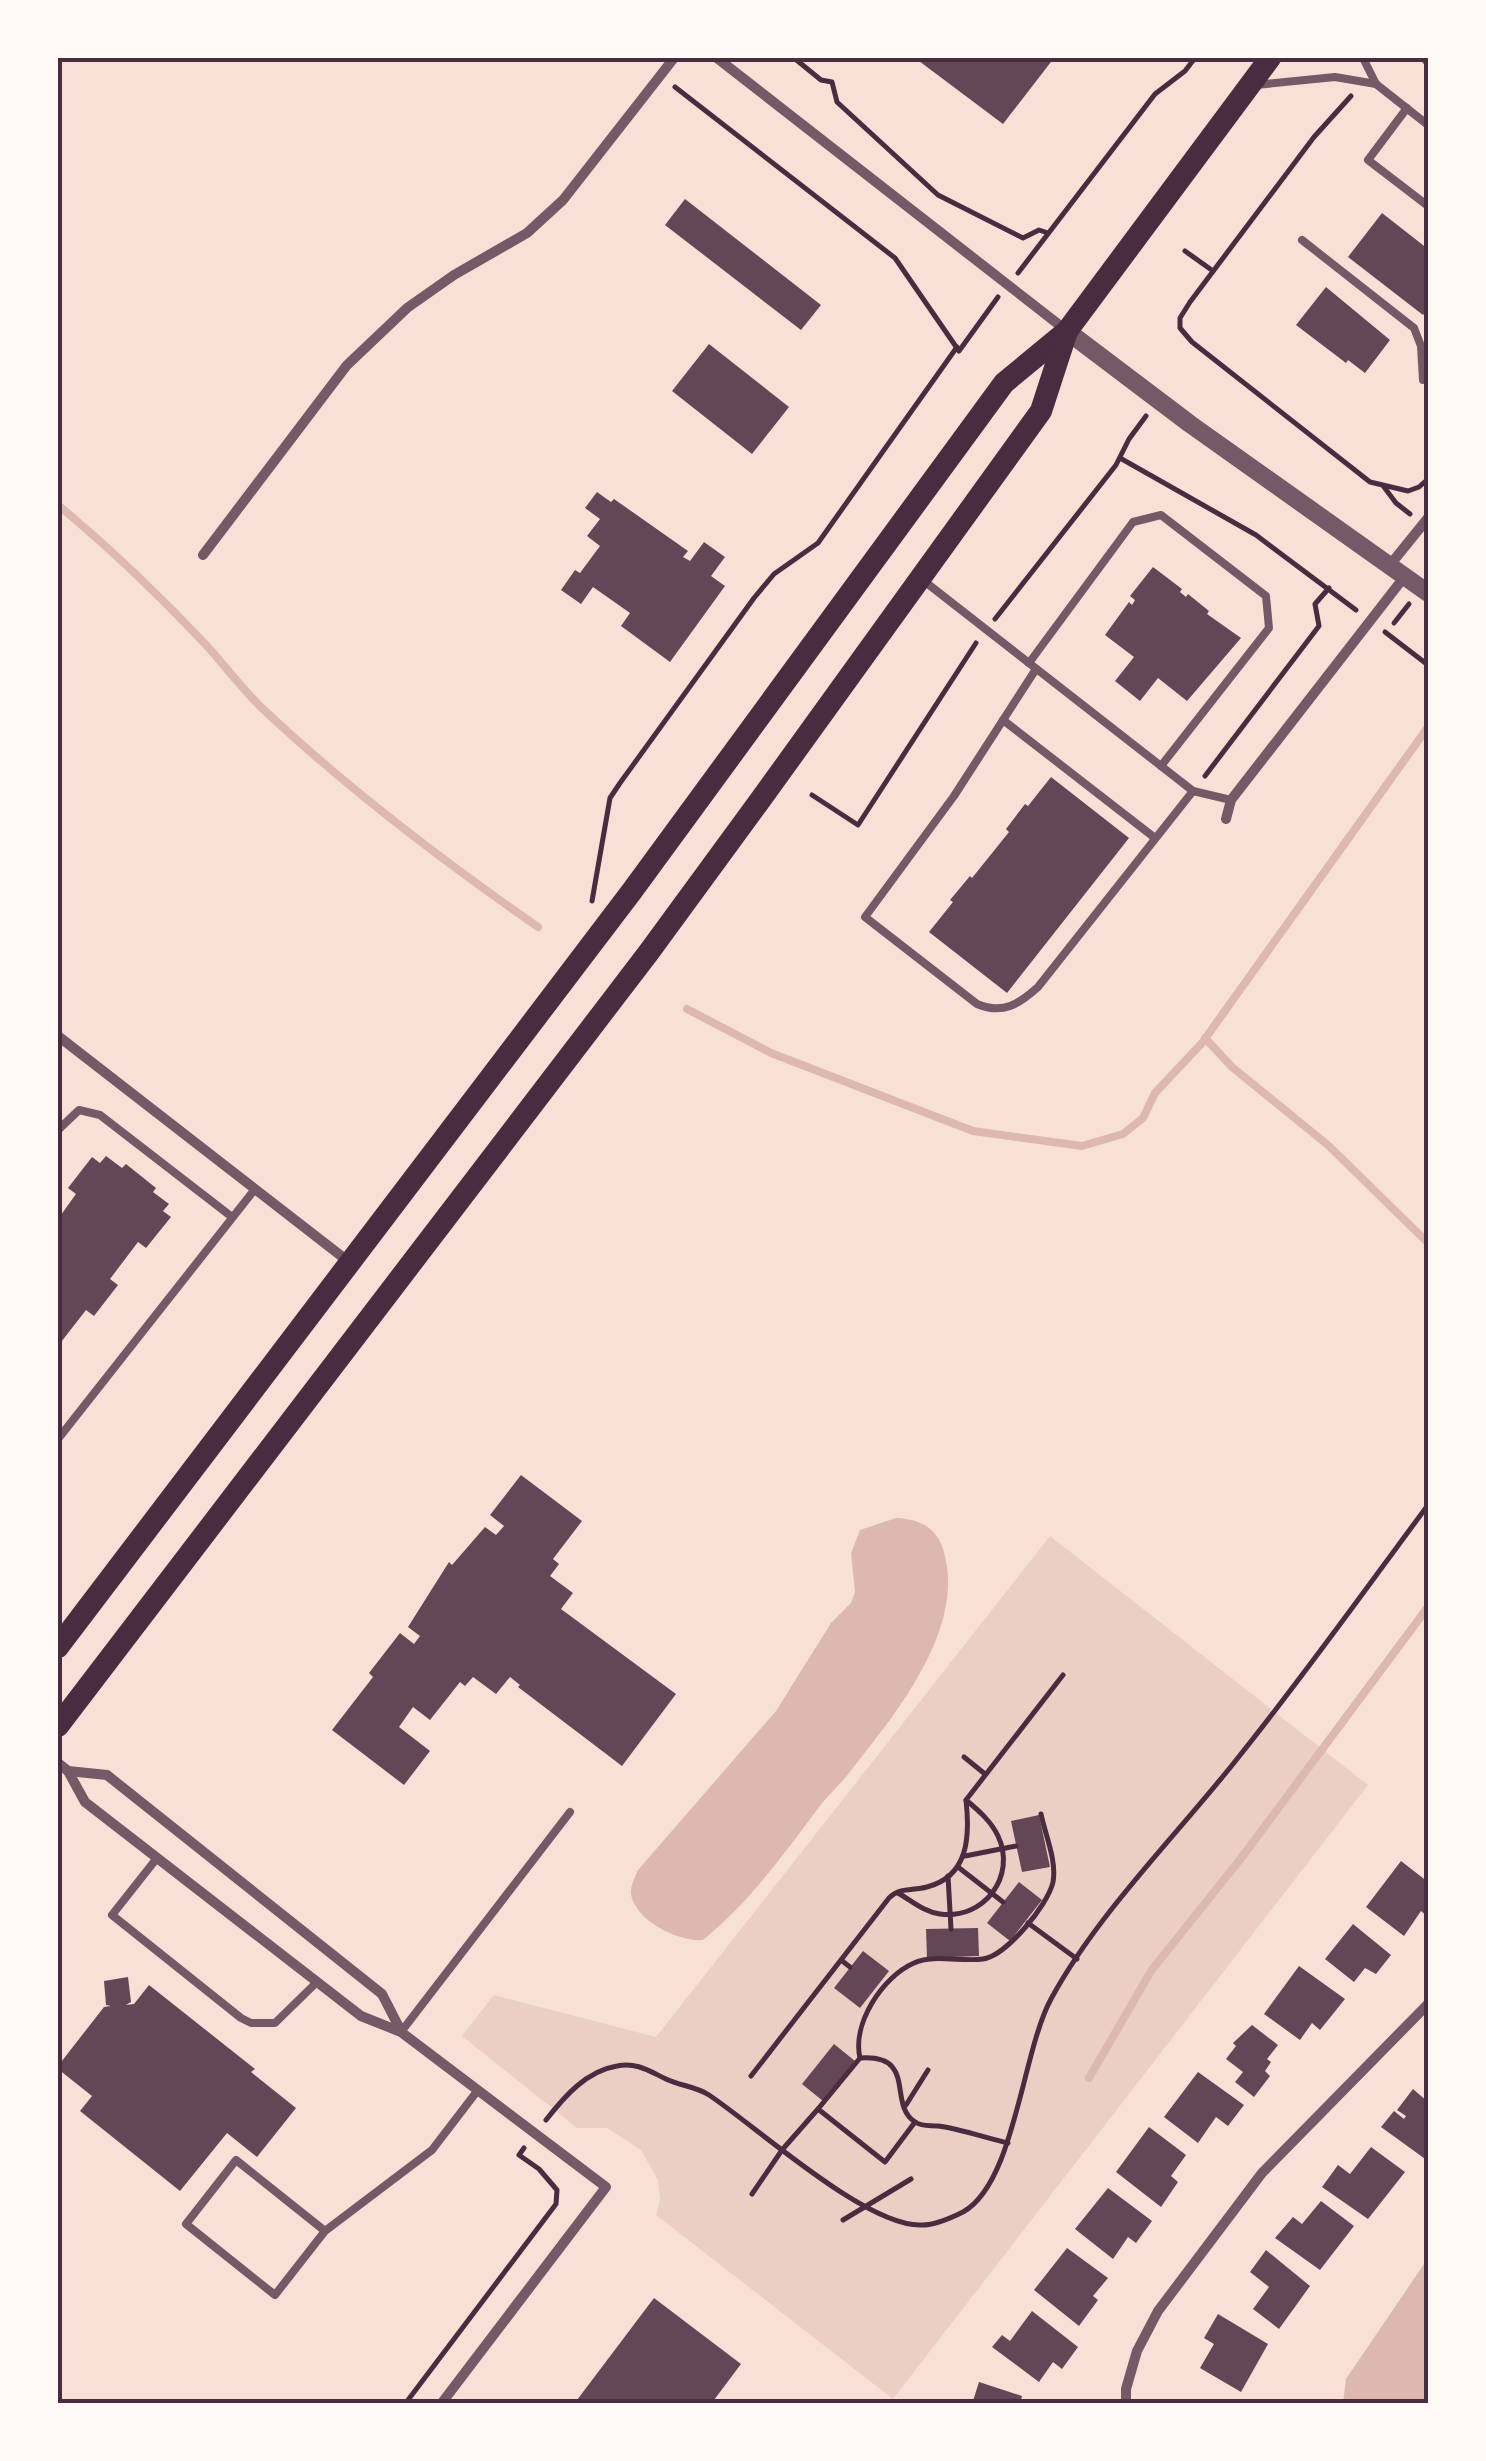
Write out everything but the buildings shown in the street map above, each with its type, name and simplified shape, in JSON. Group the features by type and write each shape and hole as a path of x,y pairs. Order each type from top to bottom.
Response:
{"main road":[{"path":"58,1647 632,891 1004,383 1067,331 1270,58"},
{"path":"58,1726 648,952 1041,411 1067,331"}],"street":[{"path":"203,554 347,365 407,308 454,274 527,232 564,200 674,58"},
{"path":"717,58 1190,424 1428,593"},
{"path":"1226,819 1232,800 1370,621 1426,521"},
{"path":"58,1036 350,1263"},
{"path":"58,1763 68,1771 85,1802 317,1982 361,2016 401,2032 606,2187 440,2404"},
{"path":"68,1771 106,1775 179,1831 382,1994 401,2032"},
{"path":"1126,2404 1126,2389 1137,2351 1158,2311 1262,2173 1428,2004"}],"lane":[{"path":"1363,58 1376,84 1428,125"},
{"path":"1248,86 1335,77 1376,84"},
{"path":"1407,108 1368,160 1428,206"},
{"path":"1302,240 1414,328 1421,346 1423,380"},
{"path":"1161,766 1269,628 1266,596 1161,515 1133,522 1033,666 954,796 865,917 978,1004 992,1010 1010,1007 1038,987 1194,791"},
{"path":"920,578 1194,791 1232,800"},
{"path":"1003,720 1155,838"},
{"path":"58,1130 79,1110 100,1115 232,1217"},
{"path":"58,1440 255,1189"},
{"path":"401,2032 570,1812"},
{"path":"158,1858 112,1915 251,2023 274,2023 317,1982"},
{"path":"324,2231 236,2160 186,2224 275,2295 324,2231 432,2150 478,2090"}],"path":[{"path":"794,58 821,80 832,82 837,102 938,195 1023,238 1038,230 1046,235 1155,94 1195,58"},
{"path":"591,904 610,798 754,598 774,574 818,543 958,349 895,258 660,76"},
{"path":"1361,81 1182,312 1179,324 1182,332 1370,482 1414,490 1428,479"},
{"path":"1184,252 1213,271"},
{"path":"1120,458 1256,534 1428,664"},
{"path":"1384,487 1396,503 1426,521"},
{"path":"1194,791 1319,626 1315,604 1330,588"},
{"path":"405,2404 556,2204 557,2190 539,2169 519,2155 564,2098 607,2069 634,2065 706,2093 782,2150 888,2217 920,2225 946,2220 967,2210 982,2192 1008,2143 1038,2022 1077,1958 1238,1758 1428,1505"},
{"path":"752,2076 896,1891 926,1888 958,1867 970,1828 966,1800 1064,1676"},
{"path":"964,1758 985,1774"},
{"path":"896,1891 926,1910 951,1915 971,1912 992,1894 1002,1875 1003,1848 993,1827 966,1800"},
{"path":"860,2058 857,2046 861,2030 878,1989 915,1962 983,1960 1000,1954 1027,1922 1053,1884 1041,1814"},
{"path":"964,1856 1016,1846"},
{"path":"958,1867 1003,1902"},
{"path":"948,1876 951,1928"},
{"path":"1027,1922 1077,1958"},
{"path":"841,1960 850,1967"},
{"path":"860,2058 880,2059 894,2069 902,2087 904,2108 916,2122 1008,2143"},
{"path":"752,2194 782,2150 860,2058"},
{"path":"904,2108 928,2070"},
{"path":"818,2109 884,2162 916,2122"},
{"path":"843,2220 911,2179"}],"shaded area":[{"path":"896,1518 926,1526 943,1549 948,1579 945,1609 923,1668 867,1750 736,1910 703,1940 660,1928 634,1904 631,1891 638,1870 776,1711 831,1623 851,1603 855,1592 851,1553 860,1530"},
{"path":"1050,1536 1368,1785 893,2399 656,2215 660,2200 658,2180 641,2150 607,2128 577,2128 462,2036 494,1995 656,2037"},
{"path":"1428,2258 1428,2403 1343,2403 1346,2379"}],"waterway":[{"path":"58,505 153,591 256,702 295,738 396,823 538,927"},
{"path":"687,1009 771,1053 973,1131 1082,1146 1123,1134 1143,1118 1155,1093 1202,1043 1428,727"},
{"path":"1205,1038 1232,1067 1329,1146 1428,1243"},
{"path":"1089,2078 1151,1971 1242,1857 1428,1607"}]}
